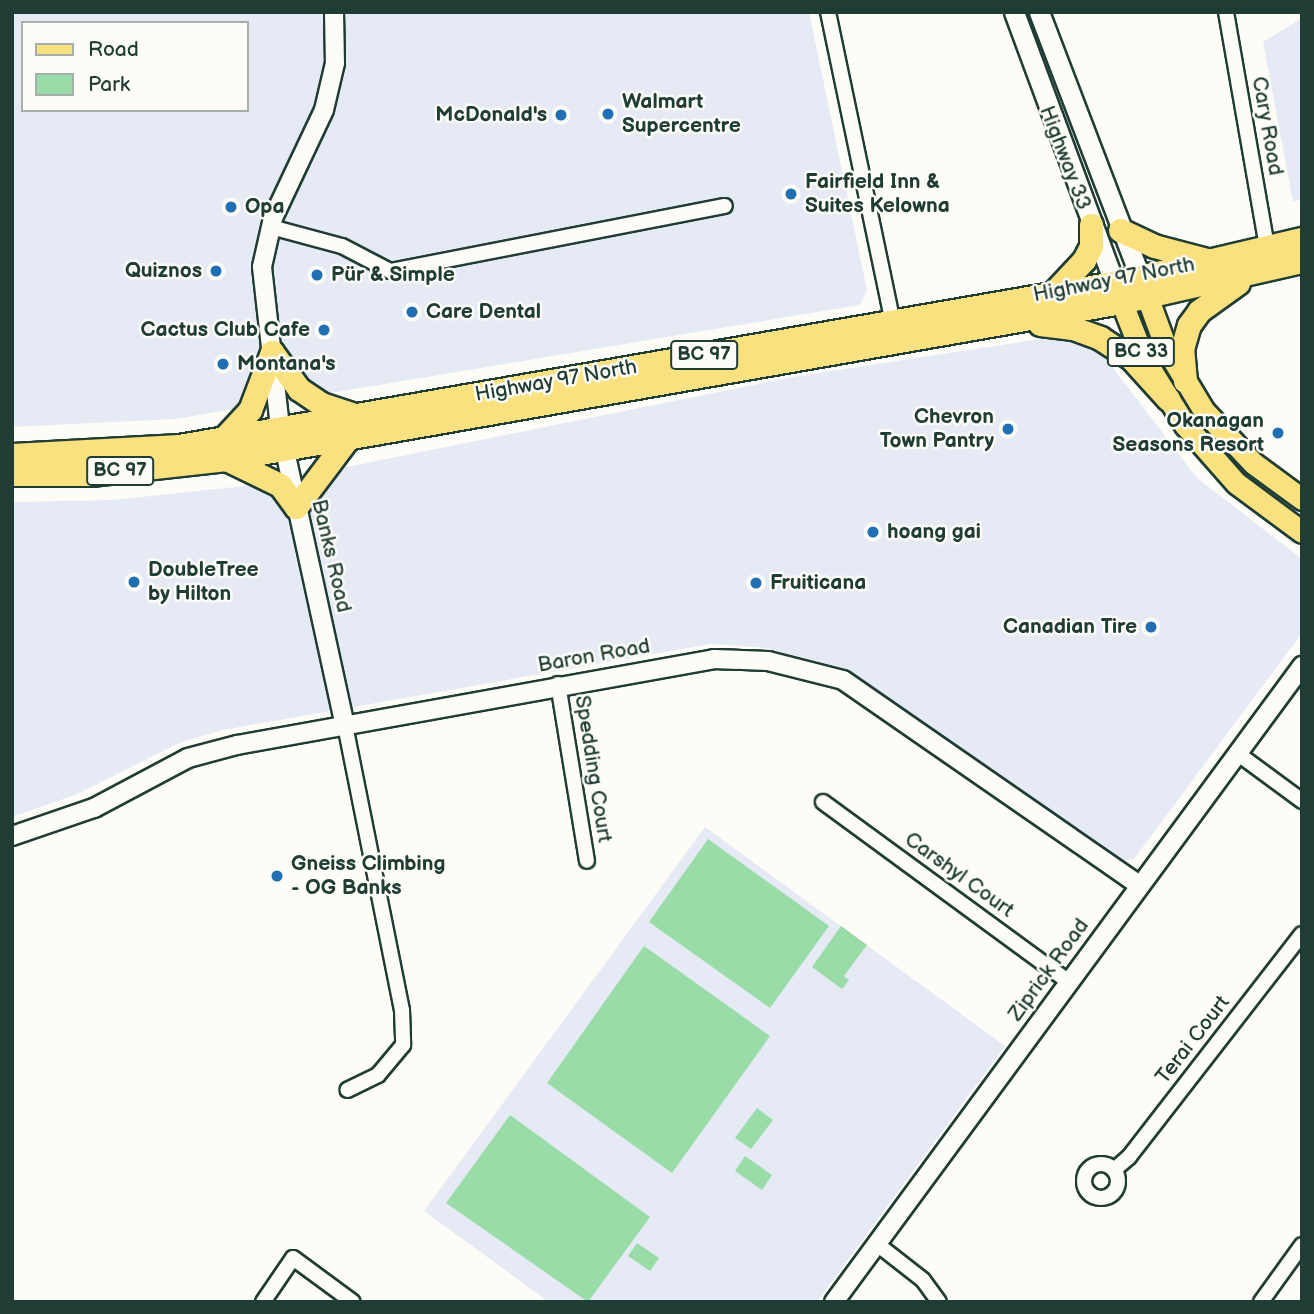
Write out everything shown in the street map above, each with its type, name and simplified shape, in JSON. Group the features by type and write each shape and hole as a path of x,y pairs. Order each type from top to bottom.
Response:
{"highway":[{"path":"1054,292 1084,260 1091,246 1091,225"},
{"path":"1120,230 1154,246 1210,261"},
{"name":"Highway 97 North","path":"1143,287 1210,261 1302,239"},
{"name":"Highway 97 North","path":"282,438 348,438 1012,321 1143,287 1257,271 1302,261"},
{"path":"1185,381 1182,349 1189,325 1214,298 1257,271"},
{"name":"Highway 97 North","path":"12,474 91,474 282,438 354,415 893,323 1054,292 1117,293"},
{"path":"1012,321 1073,328 1100,338 1131,358 1168,399"},
{"path":"870,346 893,323"},
{"path":"272,352 299,389 321,404 354,415"},
{"path":"272,352 250,410 225,448 280,485 296,507 348,438"},
{"name":"Highway 97 North","path":"12,455 179,446 225,448"}],"main road":[{"name":"Highway 33","path":"1014,12 1117,293"},
{"name":"Highway 33","path":"1039,12 1143,287"},
{"name":"BC 33","path":"1143,287 1166,348 1185,381 1225,437 1302,499"},
{"name":"BC 33","path":"1117,293 1144,359 1168,399 1207,452 1236,483 1302,531"},
{"path":"1271,509 1302,524"}],"street":[{"name":"Banks Road","path":"334,12 335,63 324,110 271,227 262,267 282,438 345,725 402,1010 403,1045 378,1075 346,1090"},
{"path":"828,12 893,323"},
{"name":"Cary Road","path":"1226,12 1267,248"},
{"path":"271,227 342,246 390,271 724,206"},
{"name":"Baron Road","path":"12,836 94,808 188,758 558,684 714,659 768,661 843,680 1140,886"},
{"name":"Ziprick Road","path":"834,1302 1302,666"},
{"name":"Spedding Court","path":"558,684 587,861"},
{"path":"1237,753 1302,801"},
{"name":"Carshyl Court","path":"823,802 1069,982"},
{"name":"Terai Court","path":"1114,1170 1129,1157 1302,934"},
{"path":"877,1244 923,1280 939,1302"},
{"path":"1261,1302 1302,1245"},
{"path":"263,1302 293,1258 353,1302"}],"shaded area":[{"path":"12,12 809,12 867,290 860,305 175,419 12,427"},
{"path":"1302,18 1302,199 1293,202 1263,42"},
{"path":"1041,339 1077,342 1104,356 1197,478 1302,559 1302,633 1134,859 1115,862 874,690 840,672 766,648 711,644 223,730 181,742 75,795 12,817 12,502 113,500 263,484 792,377"},
{"path":"705,827 1005,1046 817,1302 549,1302 424,1211"}],"green space":[{"path":"708,839 829,926 770,1008 649,922"},
{"path":"841,926 867,945 844,976 849,980 842,989 812,967"},
{"path":"644,946 770,1036 672,1173 547,1083"},
{"path":"757,1108 773,1120 751,1149 735,1138"},
{"path":"510,1115 650,1217 588,1302 446,1203"},
{"path":"745,1156 772,1175 762,1190 735,1171"},
{"path":"637,1243 659,1258 650,1271 628,1256"}],"place":[{"name":"Walmart Supercentre","path":"608,114"},
{"name":"McDonald's","path":"561,115"},
{"name":"Fairfield Inn & Suites Kelowna","path":"791,194"},
{"name":"Opa","path":"231,207"},
{"name":"Quiznos","path":"216,271"},
{"name":"Pür & Simple","path":"317,275"},
{"name":"Care Dental","path":"412,312"},
{"name":"Cactus Club Cafe","path":"324,330"},
{"name":"Montana's","path":"223,364"},
{"name":"Chevron Town Pantry","path":"1008,429"},
{"name":"Okanagan Seasons Resort","path":"1278,433"},
{"name":"hoang gai","path":"873,532"},
{"name":"DoubleTree by Hilton","path":"134,582"},
{"name":"Fruiticana","path":"756,583"},
{"name":"Canadian Tire","path":"1151,627"},
{"name":"Gneiss Climbing - OG Banks","path":"277,876"}]}
